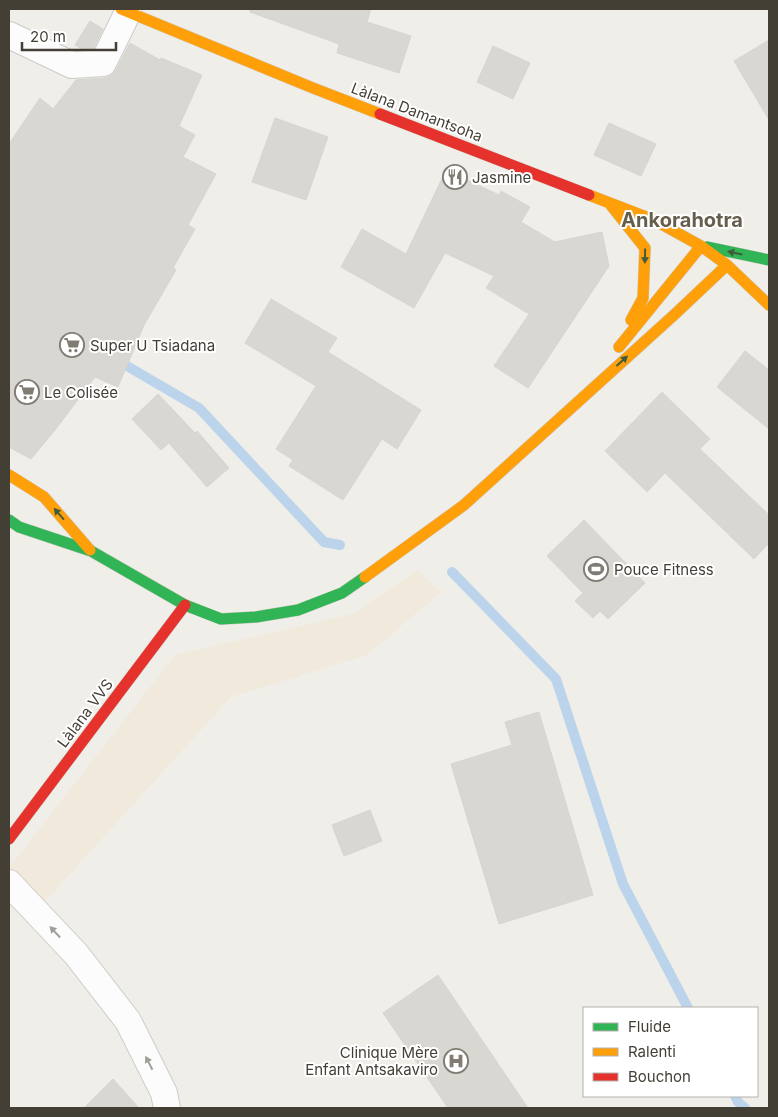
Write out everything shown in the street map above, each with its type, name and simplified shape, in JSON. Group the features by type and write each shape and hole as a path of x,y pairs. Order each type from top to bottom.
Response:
{"main road":[{"name":"Làlana Damantsoha","path":"125,11 313,88 654,220 701,246"},
{"path":"609,202 645,248 643,298 609,358"},
{"path":"701,246 769,260"},
{"path":"701,246 727,265 769,304"},
{"path":"560,417 701,246"},
{"path":"9,520 19,527 91,551 185,605 221,619 256,617 298,610 342,593 464,505 727,265"},
{"path":"9,475 44,497 91,551"},
{"name":"Làlana VVS","path":"9,840 185,605"}],"street":[{"path":"9,35 72,64 103,63 125,11"},
{"path":"9,883 76,954 128,1021 164,1093 167,1108"}],"shaded area":[{"path":"417,570 441,592 367,655 231,697 39,908 9,880 9,868 175,655 353,614"}],"building":[{"path":"250,9 371,9 367,22 411,36 399,73 337,53 339,44 250,12"},
{"path":"90,21 103,29 93,49 82,49 75,45"},
{"path":"769,40 769,120 734,61"},
{"path":"130,43 160,60 161,58 202,75 179,126 195,135 183,157 216,174 188,225 195,229 173,268 176,270 144,325 118,387 95,377 31,459 9,447 9,144 40,98 53,109 76,80 111,76"},
{"path":"493,46 530,63 513,99 477,82"},
{"path":"275,118 328,137 306,200 252,182"},
{"path":"609,123 656,144 641,176 594,155"},
{"path":"446,170 499,195 501,191 530,207 521,222 555,242 602,232 609,266 528,388 494,366 529,314 486,288 494,276 445,253 414,308 341,267 362,229 406,254"},
{"path":"271,299 337,338 328,352 421,410 397,449 382,439 343,500 289,466 293,460 276,449 316,386 245,343"},
{"path":"745,351 769,370 769,429 717,387"},
{"path":"662,392 710,439 700,449 769,515 769,543 754,559 665,473 647,492 605,451"},
{"path":"158,394 195,433 197,431 229,468 207,487 169,443 161,450 132,419"},
{"name":"Pouce Fitness","path":"584,520 645,583 608,619 600,611 593,618 575,601 583,593 547,556"},
{"path":"539,712 593,895 499,924 451,764 512,745 505,722"},
{"path":"370,810 382,841 344,856 332,825"},
{"name":"Clinique Mère Enfant Antsakaviro","path":"438,975 528,1108 448,1108 383,1013"},
{"path":"113,1079 139,1108 84,1108"}],"waterway":[{"path":"115,359 199,408 324,542 340,545"},
{"path":"452,572 556,679 623,884 687,1007"},
{"path":"736,1097 745,1108"}],"traffic: fast":[{"path":"707,247 769,260"},
{"path":"9,520 19,527 91,551 185,605 221,619 256,617 298,610 342,593 365,577"}],"traffic: slow":[{"path":"121,9 380,114"},
{"path":"589,195 654,220 701,246 727,265 769,305"},
{"path":"610,204 645,248 643,298 631,320"},
{"path":"619,347 701,246"},
{"path":"365,577 464,505 727,265"},
{"path":"9,475 44,497 90,550"}],"traffic: jam":[{"path":"380,114 589,195"},
{"path":"9,839 185,605"}],"place":[{"name":"Jasmine","path":"455,177"},
{"name":"Super U Tsiadana","path":"72,345"},
{"name":"Le Colisée","path":"27,392"},
{"name":"Pouce Fitness","path":"596,569"},
{"name":"Clinique Mère Enfant Antsakaviro","path":"456,1061"}],"district":[{"name":"Ankorahotra","path":"682,220"}]}
